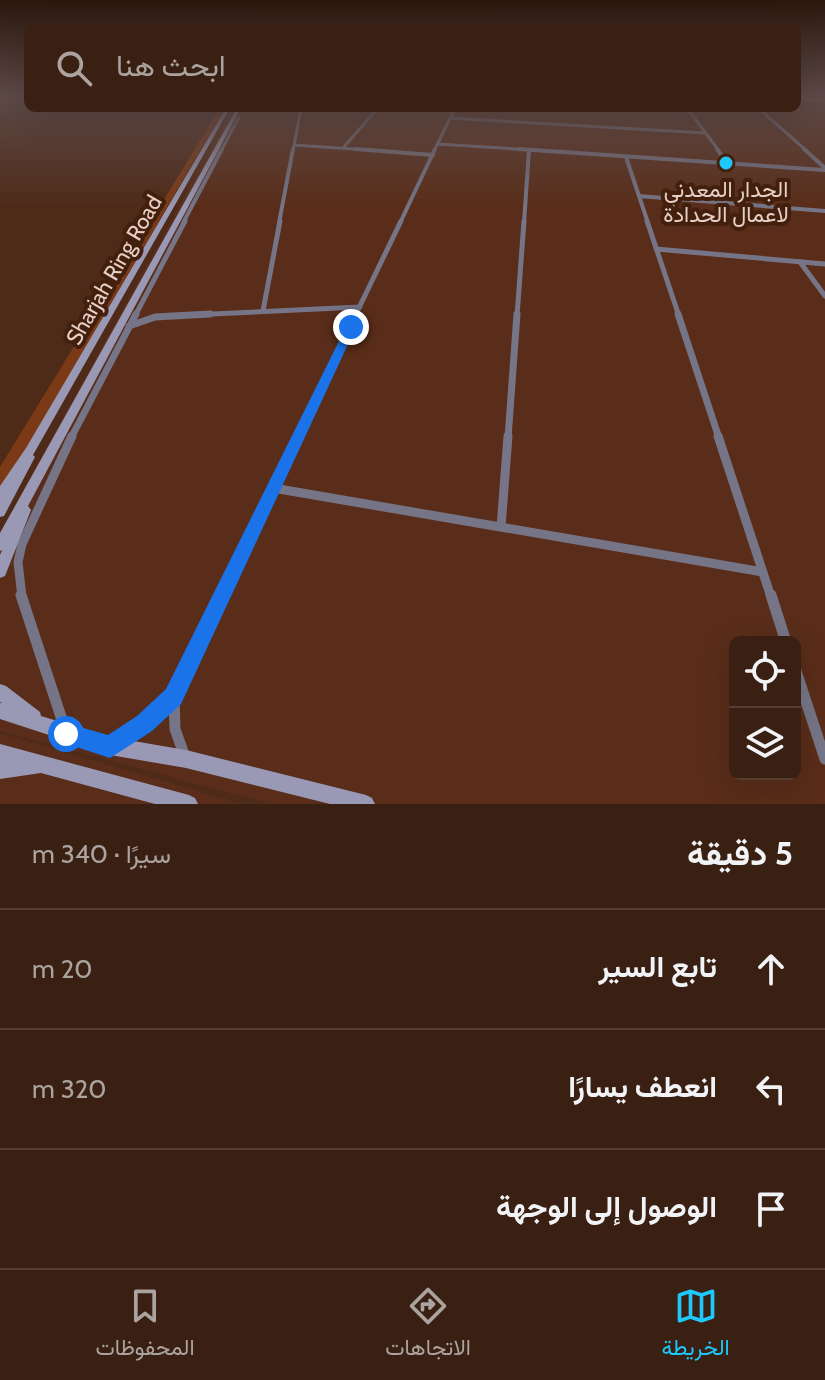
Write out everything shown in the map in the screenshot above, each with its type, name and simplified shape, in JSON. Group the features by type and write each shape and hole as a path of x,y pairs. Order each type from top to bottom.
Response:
{"street":[{"path":"0,545 223,134"},
{"name":"Sharjah Ring Road","path":"30,451 223,134"},
{"path":"66,734 21,595 18,562 42,495 226,134"},
{"path":"263,311 296,134"},
{"path":"343,148 356,134"},
{"path":"110,746 144,724 174,696 443,134"},
{"path":"706,134 727,163"},
{"path":"786,134 825,169"},
{"path":"438,144 825,169"},
{"path":"294,145 433,155"},
{"path":"501,527 529,150"},
{"path":"626,157 784,636"},
{"path":"639,196 825,211"},
{"path":"656,249 825,264"},
{"path":"800,262 825,296"},
{"path":"137,309 142,315 155,317 360,307"},
{"path":"128,327 155,317"},
{"path":"0,571 51,449"},
{"path":"0,496 30,451"},
{"path":"0,512 30,451"},
{"path":"273,488 763,572"},
{"path":"801,686 825,759"},
{"path":"0,692 46,726"},
{"path":"174,696 175,729 186,759"},
{"path":"0,711 110,746 186,759 366,804"},
{"path":"0,753 168,801 189,804"},
{"path":"0,770 46,764"}],"shaded area":[{"path":"204,134 210,134 0,493 0,467"},
{"path":"219,134 825,134 825,804 271,804 0,731 0,532"},
{"path":"0,733 242,804 0,804"}],"place":[{"name":"الجدار المعدني لاعمال الحدادة","path":"726,163"}],"route":[{"path":"66,734 110,746 144,724 174,696 351,327"}]}
